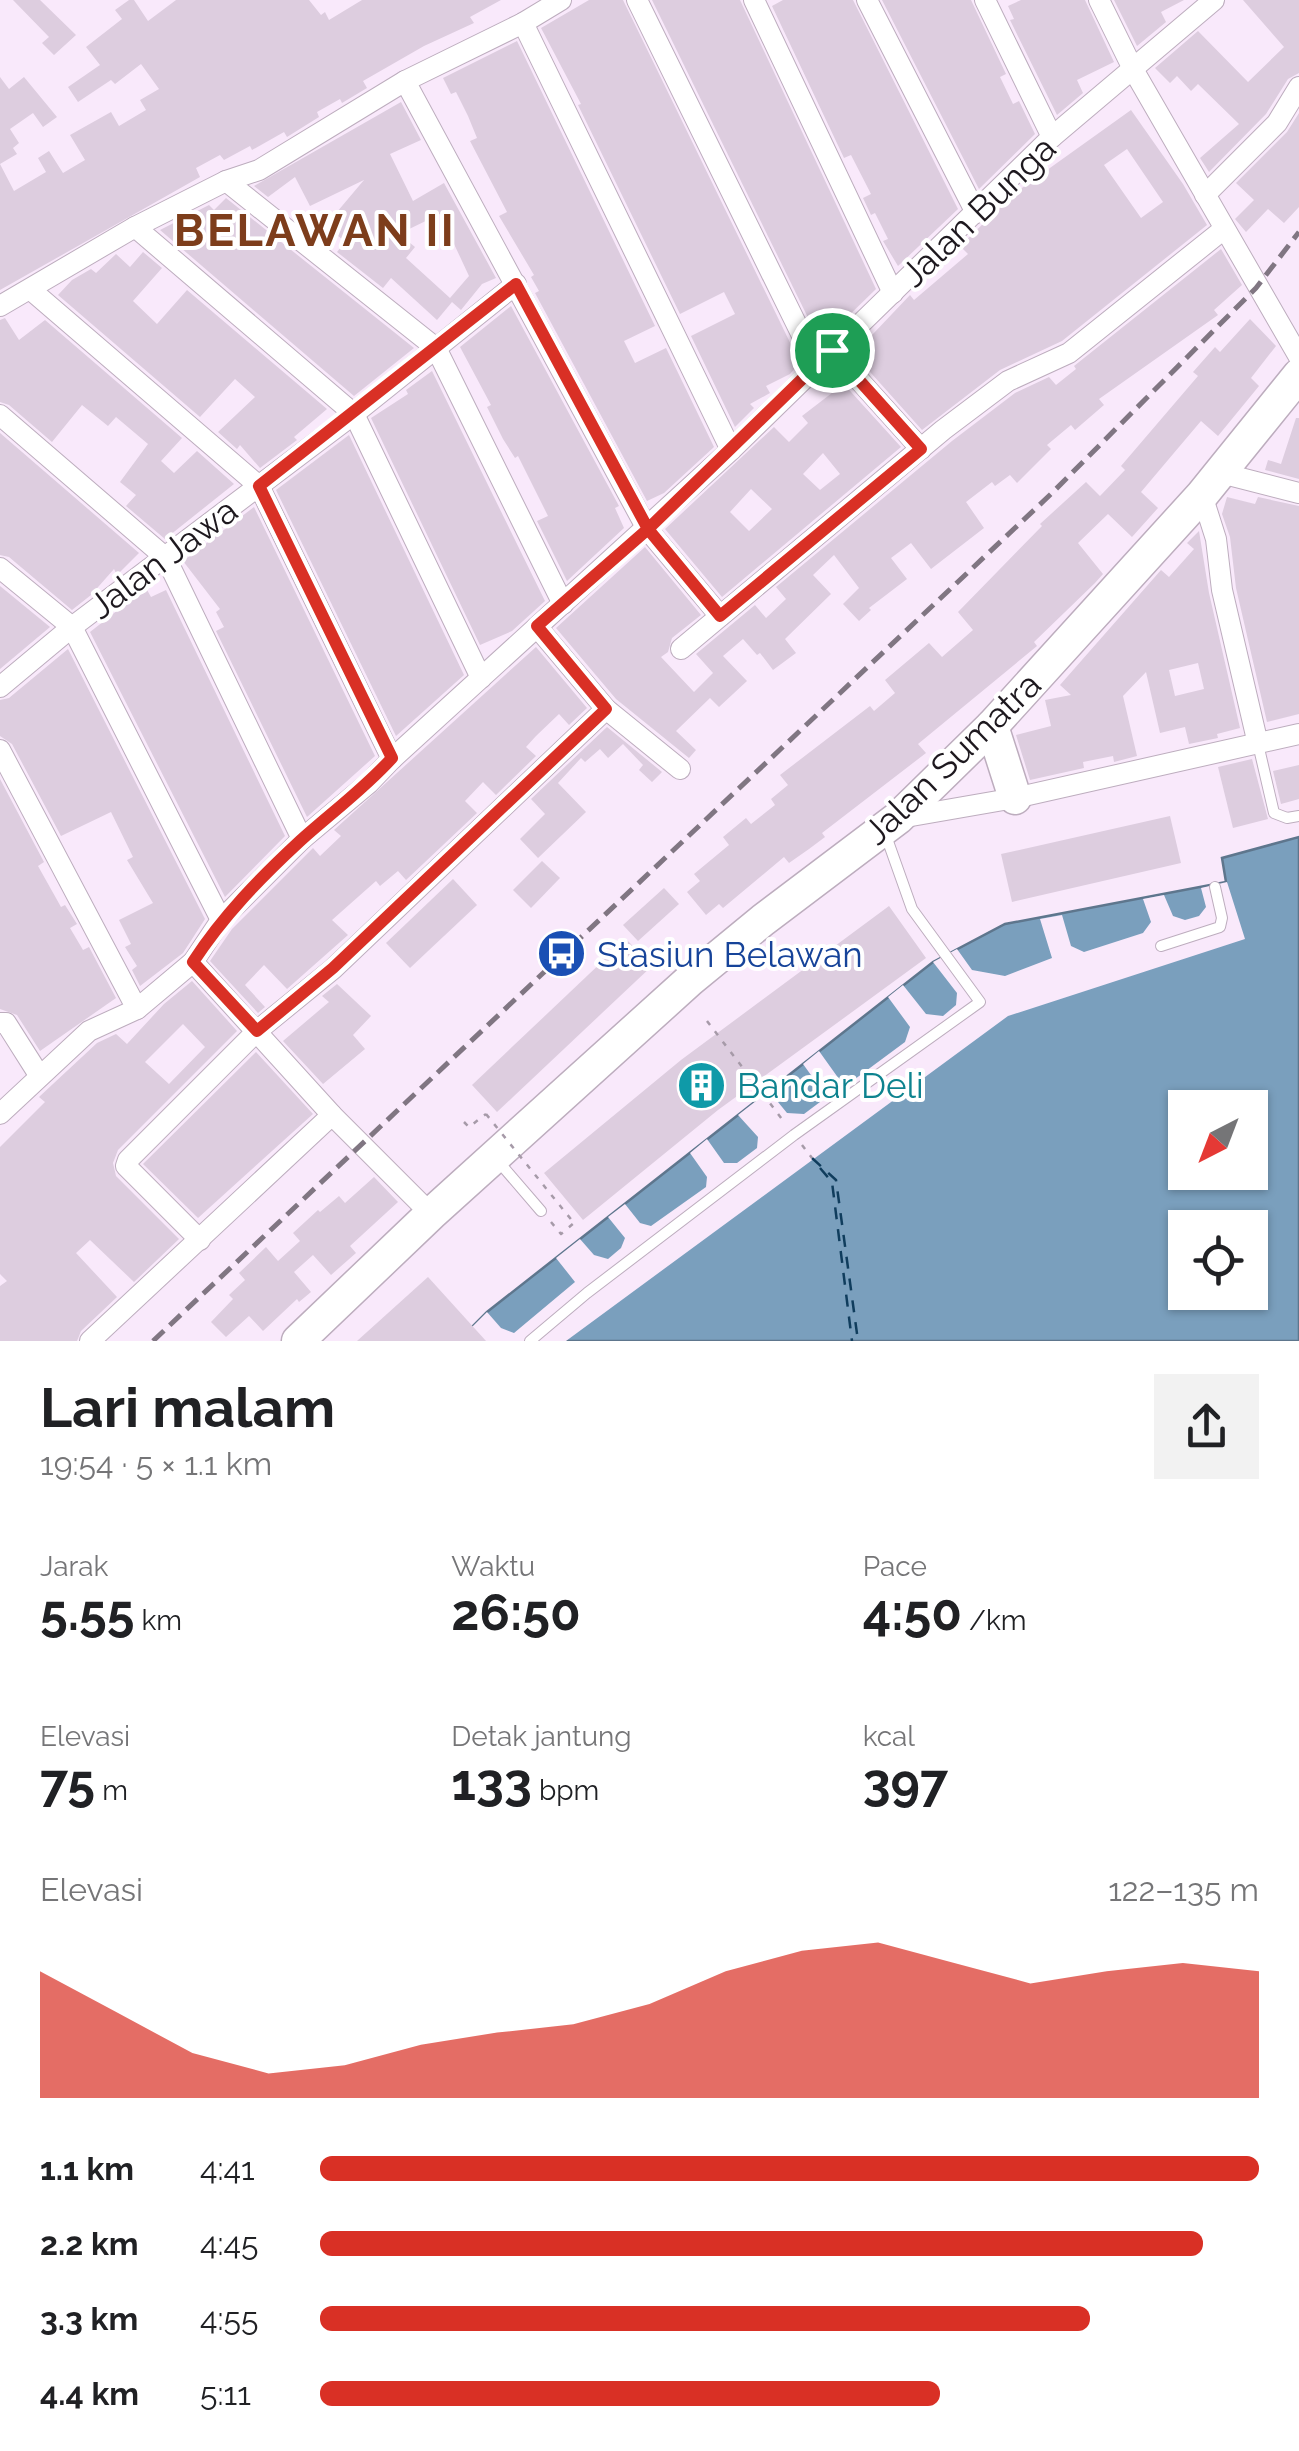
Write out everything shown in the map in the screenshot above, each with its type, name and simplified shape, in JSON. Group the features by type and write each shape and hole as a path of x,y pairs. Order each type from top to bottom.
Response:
{"highway":[{"name":"Jalan Sumatra","path":"298,1341 431,1214 690,980 891,824 992,726 1212,484 1299,374"},
{"path":"992,726 1015,798"}],"street":[{"path":"0,306 135,227 226,181 258,170 405,81 561,0"},
{"path":"637,0 816,366"},
{"path":"754,0 894,293"},
{"path":"867,0 976,213"},
{"path":"985,0 1052,138"},
{"path":"1099,0 1134,71 1299,357"},
{"name":"Jalan Bunga","path":"0,1114 90,1032 137,1009 193,962 221,920 302,840 369,784 392,758 648,529 1052,138 1214,0"},
{"path":"522,23 731,450"},
{"path":"405,81 648,529 720,616"},
{"path":"1205,195 1277,123 1299,87"},
{"path":"226,181 436,348 562,604"},
{"path":"135,227 354,414 481,678"},
{"path":"681,649 1008,381 1068,353 1224,230"},
{"name":"Jalan Jawa","path":"0,686 516,284"},
{"path":"31,290 259,486 392,758"},
{"path":"832,350 921,449"},
{"path":"0,414 166,558 302,840"},
{"path":"1258,744 1222,590 1212,484 1299,493"},
{"path":"0,568 72,627 221,920"},
{"path":"537,626 606,709 680,769"},
{"path":"200,1240 125,1164 257,1031 333,968 606,709"},
{"path":"891,824 1299,734"},
{"path":"0,750 137,1009"},
{"path":"193,962 332,1115 431,1214"},
{"path":"0,1024 6,1023 40,1075"},
{"path":"90,1341 332,1115"}],"lane":[{"path":"1258,744 1274,813 1287,818 1299,816"},
{"path":"530,1341 794,1136 980,1002 912,908 891,824"},
{"path":"1161,946 1220,927 1222,918 1215,887"},
{"path":"494,1156 540,1210"}],"path":[{"path":"706,1021 812,1158"},
{"path":"464,1122 469,1127 486,1114 574,1223 561,1234 540,1210"}],"water":[{"path":"1299,837 1299,1341 458,1341 487,1312 933,962 1005,924 1226,882 1222,858"}],"pier":[{"path":"1227,882 1245,939 1008,1016 566,1341 458,1341 487,1312 501,1328 514,1333 575,1282 556,1258 580,1239 594,1255 608,1259 621,1248 625,1238 608,1217 625,1204 640,1223 651,1226 706,1187 707,1177 690,1153 707,1139 724,1163 737,1163 757,1148 758,1137 738,1115 769,1091 787,1113 804,1114 820,1102 821,1089 803,1064 819,1051 839,1079 851,1082 905,1042 910,1027 888,997 903,985 926,1014 943,1016 956,1005 957,993 933,962 957,949 972,970 1005,976 1052,958 1040,919 1062,915 1071,946 1084,952 1143,933 1151,922 1143,899 1164,895 1173,916 1185,920 1199,916 1206,907 1201,888"}],"building":[{"path":"13,0 40,0 76,35 54,55 42,43 49,37"},
{"path":"129,0 134,0 148,21 176,0 309,0 329,20 362,0 501,0 470,17 474,23 363,81 367,88 317,112 319,117 287,137 284,132 224,160 220,155 196,168 200,177 0,290 0,164 14,191 46,172 38,158 49,151 63,173 85,160 70,135 111,112 119,126 146,110 140,100 159,89 141,64 115,84 111,80 78,102 68,87 100,65 86,47 122,19 115,10"},
{"path":"589,0 623,0 800,363 790,374 766,386 770,393 750,404 754,408 735,427 691,336 735,314 724,292 680,314 541,28"},
{"path":"652,0 740,0 876,289 835,329 818,338"},
{"path":"783,0 853,0 958,209 898,266 883,241 888,239 875,213 871,215 863,198 871,194 851,155 844,158 772,6"},
{"path":"882,0 971,0 1006,74 1000,77 1013,104 1019,101 1035,134 979,189"},
{"path":"1021,0 1085,0 1114,62 1077,80 1083,93 1057,115 1010,20 1014,19 1008,6"},
{"path":"1114,0 1184,0 1161,12 1166,22 1137,46"},
{"path":"1243,0 1299,0 1299,73 1288,79 1266,114 1209,172 1200,158 1239,124 1198,84 1191,91 1177,76 1170,83 1155,68 1198,31 1248,82 1284,47"},
{"path":"517,41 655,326 624,341 635,363 666,348 714,447 664,493 647,501 535,293 539,291 531,277 534,275 499,216 507,212 470,141 477,138 468,116 456,92 451,94 443,78"},
{"path":"0,77 9,89 24,77 57,117 43,127 33,113 10,129 19,143 13,148 17,154 0,164"},
{"path":"401,102 421,140 390,154 413,201 444,183 496,278 482,284 461,310 452,302 437,320 391,278 383,288 337,252 345,242 326,225 364,180 310,206 295,177 268,197 254,186","holes":["440,214 469,276 450,298 406,258 415,247 399,234"]},
{"path":"1131,110 1207,225 1062,341 1000,370 922,430 854,354 910,295 914,300 968,254 960,246 1015,193","holes":["1127,149 1163,202 1141,218 1104,165"]},
{"path":"1299,113 1299,207 1284,223 1268,209 1246,232 1235,219 1254,200 1236,183 1287,132"},
{"path":"226,198 414,348 354,396 160,230 209,205 214,210"},
{"path":"1221,249 1242,285 1214,310 1218,315 1099,399 1104,405 1075,430 1071,425 1047,445 1051,449 1017,483 1010,475 995,486 992,482 966,502 984,528 931,569 911,543 891,558 907,579 869,608 859,621 843,604 859,588 834,555 813,575 831,594 785,639 796,653 773,670 743,639 723,656 747,681 719,707 710,698 676,731 696,750 689,758 616,699 556,628 645,547 701,615 672,638 668,652 661,657 694,692 713,673 696,654 755,605 766,618 786,599 776,587 952,441 1015,393 1049,377 1056,385 1076,369 1074,366"},
{"path":"143,252 162,268 133,301 157,324 187,290 327,409 294,437 297,440 260,468 240,445 237,449 218,432 255,397 235,379 200,417 58,295 72,280 91,269 96,273 116,254 130,267"},
{"path":"511,306 619,506 615,508 624,528 567,581 537,521 548,516 518,456 515,458 503,439 487,407 491,405 460,347"},
{"path":"5,318 19,340 45,320 182,438 161,461 174,473 197,451 234,484 165,539 126,506 136,495 120,482 148,444 116,417 108,426 82,405 52,442 9,405 0,402 0,320"},
{"path":"1250,319 1276,346 1251,378 1259,386 1218,436 1201,421 1141,492 1158,508 1132,537 1108,514 1078,543 1103,574 1095,583 1034,642 1037,646 918,744 926,753 822,833 825,837 809,849 789,863 784,857 723,908 719,904 706,915 687,892 700,881 694,874 729,845 723,837 746,818 751,824 775,805 771,799 788,785 780,775 870,706 874,711 895,693 885,680 929,643 942,657 973,630 958,612 1040,524 1086,482 1100,496 1198,376 1193,372 1215,347 1220,352"},
{"path":"432,371 545,601 512,631 480,645 371,418 408,394 406,390"},
{"path":"832,371 901,447 722,597 665,529 774,427 789,442 808,423 802,416 841,386 829,373","holes":["823,453 840,474 820,490 803,474","751,489 772,509 749,531 730,512"]},
{"path":"1296,418 1299,479 1265,470 1268,460 1281,464"},
{"path":"0,433 139,553 117,575 114,569 72,610 9,557 0,555"},
{"path":"349,435 464,675 396,736 276,490"},
{"path":"1227,497 1255,504 1258,497 1299,506 1299,714 1267,722 1222,514"},
{"path":"254,507 375,756 307,817 216,631 224,627 216,612 220,609 183,561"},
{"path":"1199,531 1240,728 1189,744 1185,727 1160,733 1146,672 1123,696 1137,756 1114,762 1113,756 1083,762 1084,768 1030,780 1016,735 1051,726 1045,700 1071,695 1060,685 1161,570 1169,577 1194,549 1187,543","holes":["1198,663 1204,689 1175,696 1169,670"]},
{"path":"0,586 50,627 0,669"},
{"path":"146,588 151,597 166,590 285,836 225,897 90,632"},
{"path":"536,647 587,708 569,725 559,714 526,747 536,756 496,795 483,782 465,801 477,813 406,880 398,871 380,886 376,881 332,920 348,935 287,989 264,965 245,985 265,1007 258,1013 210,961 232,929 313,848 320,856 341,836 334,830"},
{"path":"68,649 205,919 183,953 140,986 132,970 137,966 125,947 131,944 119,920 153,903 127,860 133,857 111,812 61,836 12,744 0,736 0,700 9,698"},
{"path":"607,727 662,772 652,782 639,770 643,765 623,744 608,758 600,749 585,762 581,758 558,783 586,812 538,858 520,839 545,814 531,799"},
{"path":"1252,759 1268,819 1233,828 1218,767"},
{"path":"1299,765 1299,799 1281,804 1273,771"},
{"path":"0,779 44,862 38,866 61,907 65,905 77,924 70,928 83,950 89,947 116,998 40,1051 17,1015 0,1009"},
{"path":"1170,816 1181,863 1012,902 1001,854"},
{"path":"542,861 560,878 531,908 513,890"},
{"path":"453,879 477,905 410,968 386,943"},
{"path":"664,888 679,904 638,941 623,925"},
{"name":"Bandar Deli","path":"889,906 926,958 718,1110 583,1220 544,1173 681,1060"},
{"path":"626,939 652,966 497,1112 472,1085"},
{"path":"192,981 237,1031 118,1150 113,1163 116,1176 179,1239 134,1282 90,1240 76,1253 117,1297 81,1331 77,1341 0,1341 0,1286 7,1281 0,1274 0,1147 45,1102 39,1097 97,1043 116,1034 127,1044","holes":["183,1024 205,1047 169,1084 145,1062"]},
{"path":"337,984 371,1016 353,1035 365,1049 323,1084 283,1041 329,1002 322,996"},
{"path":"256,1052 313,1114 198,1218 143,1164"},
{"path":"374,1177 398,1202 350,1246 356,1253 331,1275 313,1255 294,1272 311,1292 299,1302 297,1299 263,1331 249,1316 226,1337 211,1322 245,1280 239,1273 266,1247 278,1261 300,1241 293,1233 318,1210 339,1196 345,1203"},
{"path":"428,1277 486,1341 357,1341"}],"ferry route":[{"path":"812,1158 836,1180 858,1341"},
{"path":"820,1168 832,1182 852,1341"}],"railway":[{"path":"153,1341 1051,494 1256,288 1299,232"}],"place":[{"name":"Stasiun Belawan","path":"562,954"},
{"name":"Bandar Deli","path":"702,1085"}],"district":[{"name":"BELAWAN II","path":"315,230"}],"route":[{"path":"832,350 648,529 516,284 259,486 392,758 369,784 302,840 221,920 193,962 257,1031 333,968 606,709 537,626 648,529 720,616 921,449 832,350"}]}
